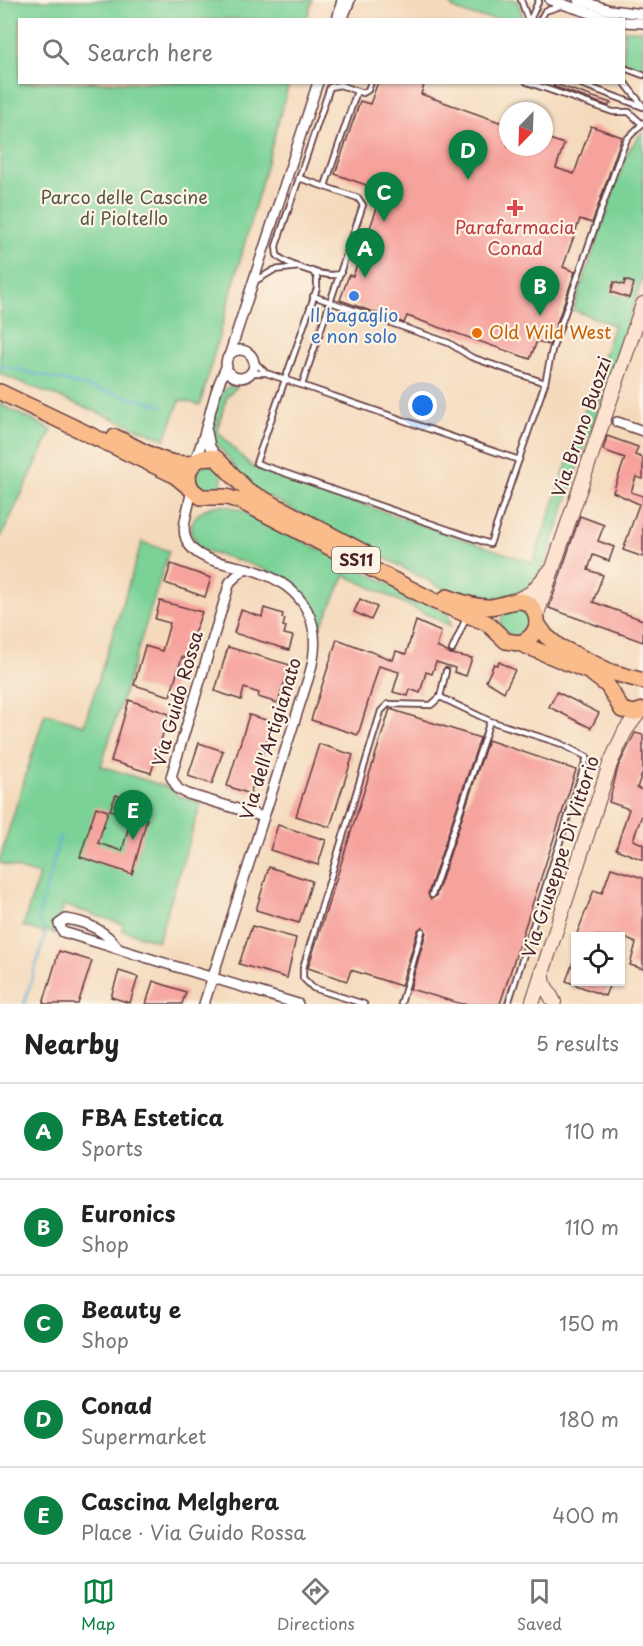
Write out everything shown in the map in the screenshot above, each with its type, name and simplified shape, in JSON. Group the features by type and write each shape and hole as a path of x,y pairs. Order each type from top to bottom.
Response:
{"main road":[{"name":"SS11","path":"0,390 65,413 167,461 178,464 194,463 205,457 223,465 248,491 448,597 486,607 501,606 517,600"},
{"name":"SS11","path":"0,390 174,475 201,497 227,497 242,502 468,616 487,623 504,640 519,643 590,672 604,681 617,701"},
{"path":"191,489 188,475 194,463"},
{"path":"212,498 227,487 223,465"},
{"path":"517,600 529,605 546,636 558,646 635,680"},
{"path":"495,630 494,620 501,606"},
{"path":"519,643 530,637 537,620"},
{"path":"635,680 620,683 617,701 629,713 641,711"}],"street":[{"path":"338,18 342,0"},
{"path":"343,18 351,0"},
{"path":"550,0 606,18"},
{"path":"578,0 610,10 643,14"},
{"path":"625,22 643,23"},
{"path":"194,463 206,427 212,398 226,366 317,84"},
{"name":"Via Bruno Buozzi","path":"537,620 643,304"},
{"path":"212,398 225,381 250,373 251,357 239,337 240,318"},
{"path":"229,356 240,351 251,357"},
{"path":"226,366 230,374 238,378"},
{"path":"618,422 643,430"},
{"path":"206,427 208,444 223,465"},
{"name":"Via dell'Artigianato","path":"191,489 184,535 195,552 243,570 260,573 295,592 308,611 315,642 309,676 204,1004"},
{"path":"188,517 212,498"},
{"name":"Via Bruno Buozzi","path":"517,600 539,585 555,561"},
{"name":"Via Guido Rossa","path":"243,570 232,578 228,587 171,777 178,789 188,794 264,817"},
{"name":"Via Giuseppe Di Vittorio","path":"533,1004 614,753 620,725 617,701"},
{"name":"Via Giuseppe Di Vittorio","path":"614,753 641,711"},
{"path":"118,948 108,935 96,928 66,919 59,924 61,931 298,1004"},
{"name":"Via Giuseppe Di Vittorio","path":"542,971 544,984 556,1003"},
{"path":"533,1004 544,1000 556,1003"}],"lane":[{"path":"520,0 528,18"},
{"path":"530,18 539,0"},
{"path":"542,18 550,8 565,5"},
{"path":"625,68 643,75"},
{"path":"625,83 643,106"},
{"path":"341,273 332,277 312,271 280,258 276,250 329,85 341,84 363,93 368,90 370,84"},
{"path":"312,271 318,284 256,464 490,544 545,383 552,350 621,153 627,139 642,124 629,112 613,112 533,84"},
{"path":"582,84 643,106"},
{"path":"325,186 357,91"},
{"path":"299,178 358,198 363,205 302,385"},
{"path":"250,289 267,272 301,267"},
{"path":"313,296 449,343 471,357 545,383"},
{"path":"251,357 266,373"},
{"path":"250,373 266,373 519,460"},
{"path":"452,650 468,616"},
{"path":"364,1004 310,986 303,978 303,968 381,711 388,704 431,705 440,697 446,671"},
{"path":"440,697 490,721 559,743 586,757 508,1004"},
{"path":"432,895 490,721"},
{"path":"400,1004 422,931"}],"green space":[{"name":"Parco delle Cascine di Pioltello","path":"0,0 312,0 307,18 18,18 18,84 289,84 200,405 180,400 165,439 0,374"},
{"path":"447,0 517,0 524,18 481,17 459,11"},
{"path":"625,30 643,30 643,69 625,62"},
{"path":"643,131 643,278 543,570 526,589 490,601 459,597 248,486 218,446 213,435 214,414 219,399 230,386 237,387 227,396 217,431 251,466 533,563 614,325 573,310 627,153"},
{"path":"0,404 52,430 1,537 0,536"},
{"path":"208,464 218,468 222,478 218,488 208,492 198,488 194,478 198,468"},
{"path":"220,505 236,508 448,613 451,626 345,575 323,622 318,626 309,607 298,592 285,581 271,572 200,549 190,532 193,521 204,510"},
{"path":"142,542 169,551 101,766 170,788 179,796 201,803 158,941 122,930 123,924 64,905 55,934 46,930 44,933 23,926 39,875 0,863 0,858 45,713 84,725"},
{"path":"515,608 525,612 529,622 525,632 515,636 505,632 501,622 505,612"}],"building":[{"path":"377,84 424,84 421,94 499,122 499,156 553,156 553,140 564,144 556,168 574,174 591,126 622,137 592,223 580,219 563,267 575,272 549,345 537,341 530,359 407,316 404,323 340,300 349,275 353,276 383,191 335,174 360,101 370,104"},
{"path":"556,84 611,103 608,106 553,86"},
{"path":"625,280 634,283 629,298 611,292 614,282 624,285"},
{"path":"607,436 638,447 635,455 643,458 643,479 636,477 631,492 643,496 643,557 623,550 639,504 613,492 625,458 603,450"},
{"path":"580,516 604,525 598,541 614,547 609,561 593,555 588,570 603,575 593,602 643,620 643,642 549,608"},
{"path":"171,564 211,578 205,597 165,583"},
{"path":"360,599 377,607 371,620 354,612"},
{"path":"160,601 202,612 185,658 182,657 170,696 134,685 145,646 162,651 170,623 155,619"},
{"path":"264,608 283,614 282,618 285,619 283,626 286,627 284,634 293,636 289,650 234,633 241,610 262,617"},
{"path":"416,621 441,632 437,647 451,654 472,658 466,676 454,672 455,668 436,662 432,674 426,672 420,693 410,689 408,696 393,692 399,672 379,666 358,735 311,720 337,639 393,660 396,651 406,654"},
{"path":"228,647 290,665 278,703 258,697 259,693 244,688 241,700 215,691"},
{"path":"499,662 515,670 504,692 486,681 494,664 497,665"},
{"path":"557,692 599,713 591,728 549,707"},
{"path":"129,700 169,714 151,773 111,761"},
{"path":"390,709 480,738 428,894 431,899 436,896 488,740 576,770 500,1004 462,1004 410,989 426,932 423,927 418,930 401,986 351,970 347,981 308,968"},
{"path":"249,715 273,722 250,794 227,786"},
{"path":"635,733 643,735 643,771 637,788 643,790 643,812 633,840 643,844 643,860 616,849 629,809 609,802 618,767"},
{"path":"199,743 223,751 212,784 188,776"},
{"path":"319,744 353,755 330,827 296,816"},
{"path":"116,795 137,802 131,817 110,810"},
{"path":"96,807 108,811 98,843 122,851 132,815 147,819 132,874 80,857"},
{"path":"278,825 326,840 318,865 270,850"},
{"path":"269,867 312,881 299,923 256,910"},
{"path":"611,868 643,878 643,969 630,965 636,943 625,938 625,932 578,932 594,890 602,893"},
{"path":"252,926 296,938 287,978 239,964"},
{"path":"59,951 92,961 78,1004 43,1004"},
{"path":"571,968 571,983 566,981"},
{"path":"119,971 138,977 130,1003 111,997"},
{"path":"153,981 186,992 182,1004 146,1004"},
{"path":"579,986 609,986 605,996"}],"waterway":[{"path":"0,365 164,406"},
{"path":"24,1004 46,933 38,920 60,836"}],"place":[{"name":"Conad","path":"468,180"},
{"name":"Parafarmacia Conad","path":"515,208"},
{"name":"Beauty e","path":"384,222"},
{"name":"FBA Estetica","path":"365,278"},
{"name":"Il bagaglio e non solo","path":"354,296"},
{"name":"Euronics","path":"540,316"},
{"name":"Old Wild West","path":"477,333"},
{"name":"Cascina Melghera","path":"133,840"}]}
